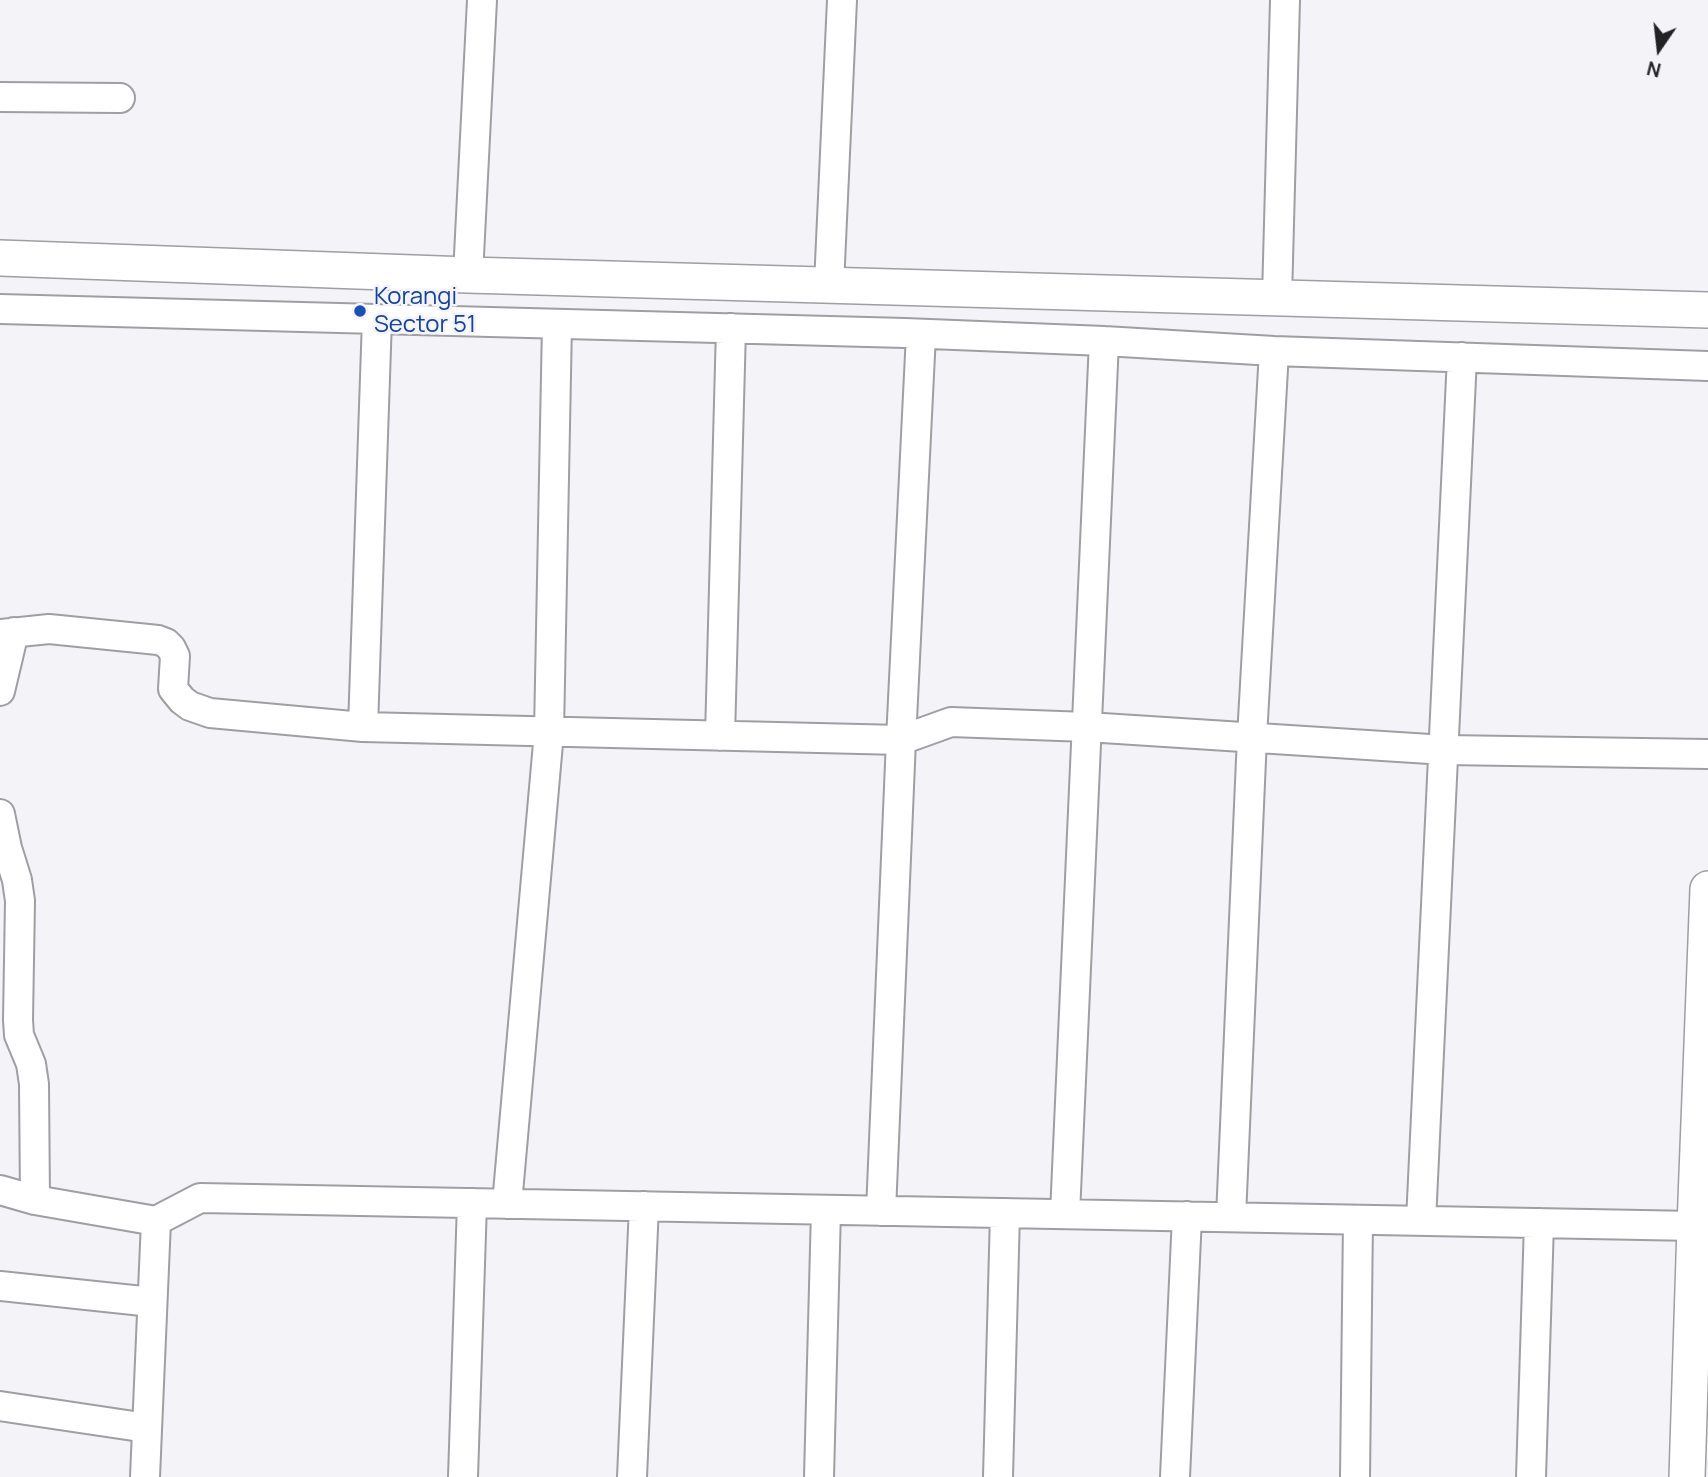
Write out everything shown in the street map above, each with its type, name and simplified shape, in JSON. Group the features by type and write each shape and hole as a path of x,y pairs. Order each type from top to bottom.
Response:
{"street":[{"path":"468,275 482,0"},
{"path":"830,285 842,0"},
{"path":"1277,298 1285,0"},
{"path":"0,97 120,98"},
{"path":"0,258 468,275 1708,310"},
{"path":"0,309 921,334 1274,351 1708,366"},
{"path":"363,727 377,319"},
{"path":"507,1204 549,732 557,324"},
{"path":"720,736 732,328"},
{"path":"881,1211 921,334"},
{"path":"1065,1214 1104,341"},
{"path":"1231,1217 1252,737 1274,351"},
{"path":"1421,1221 1462,357"},
{"path":"0,691 7,633 49,629 166,643 175,656 173,690 190,706 210,713 363,727 901,740 951,722 1087,727 1445,750 1708,754"},
{"path":"0,814 20,901 18,1020 19,1035 31,1065 34,1084 34,1200"},
{"path":"1687,1477 1708,889"},
{"path":"0,1190 34,1200 156,1222 200,1198 1695,1226"},
{"path":"463,1477 472,1203"},
{"path":"632,1477 644,1206"},
{"path":"819,1477 826,1210"},
{"path":"998,1477 1005,1213"},
{"path":"1175,1477 1187,1216"},
{"path":"1355,1477 1358,1220"},
{"path":"145,1477 156,1222"},
{"path":"1531,1477 1539,1223"},
{"path":"0,1286 152,1301"},
{"path":"0,1406 147,1428"}],"place":[{"name":"Korangi Sector 51","path":"360,311"}]}
